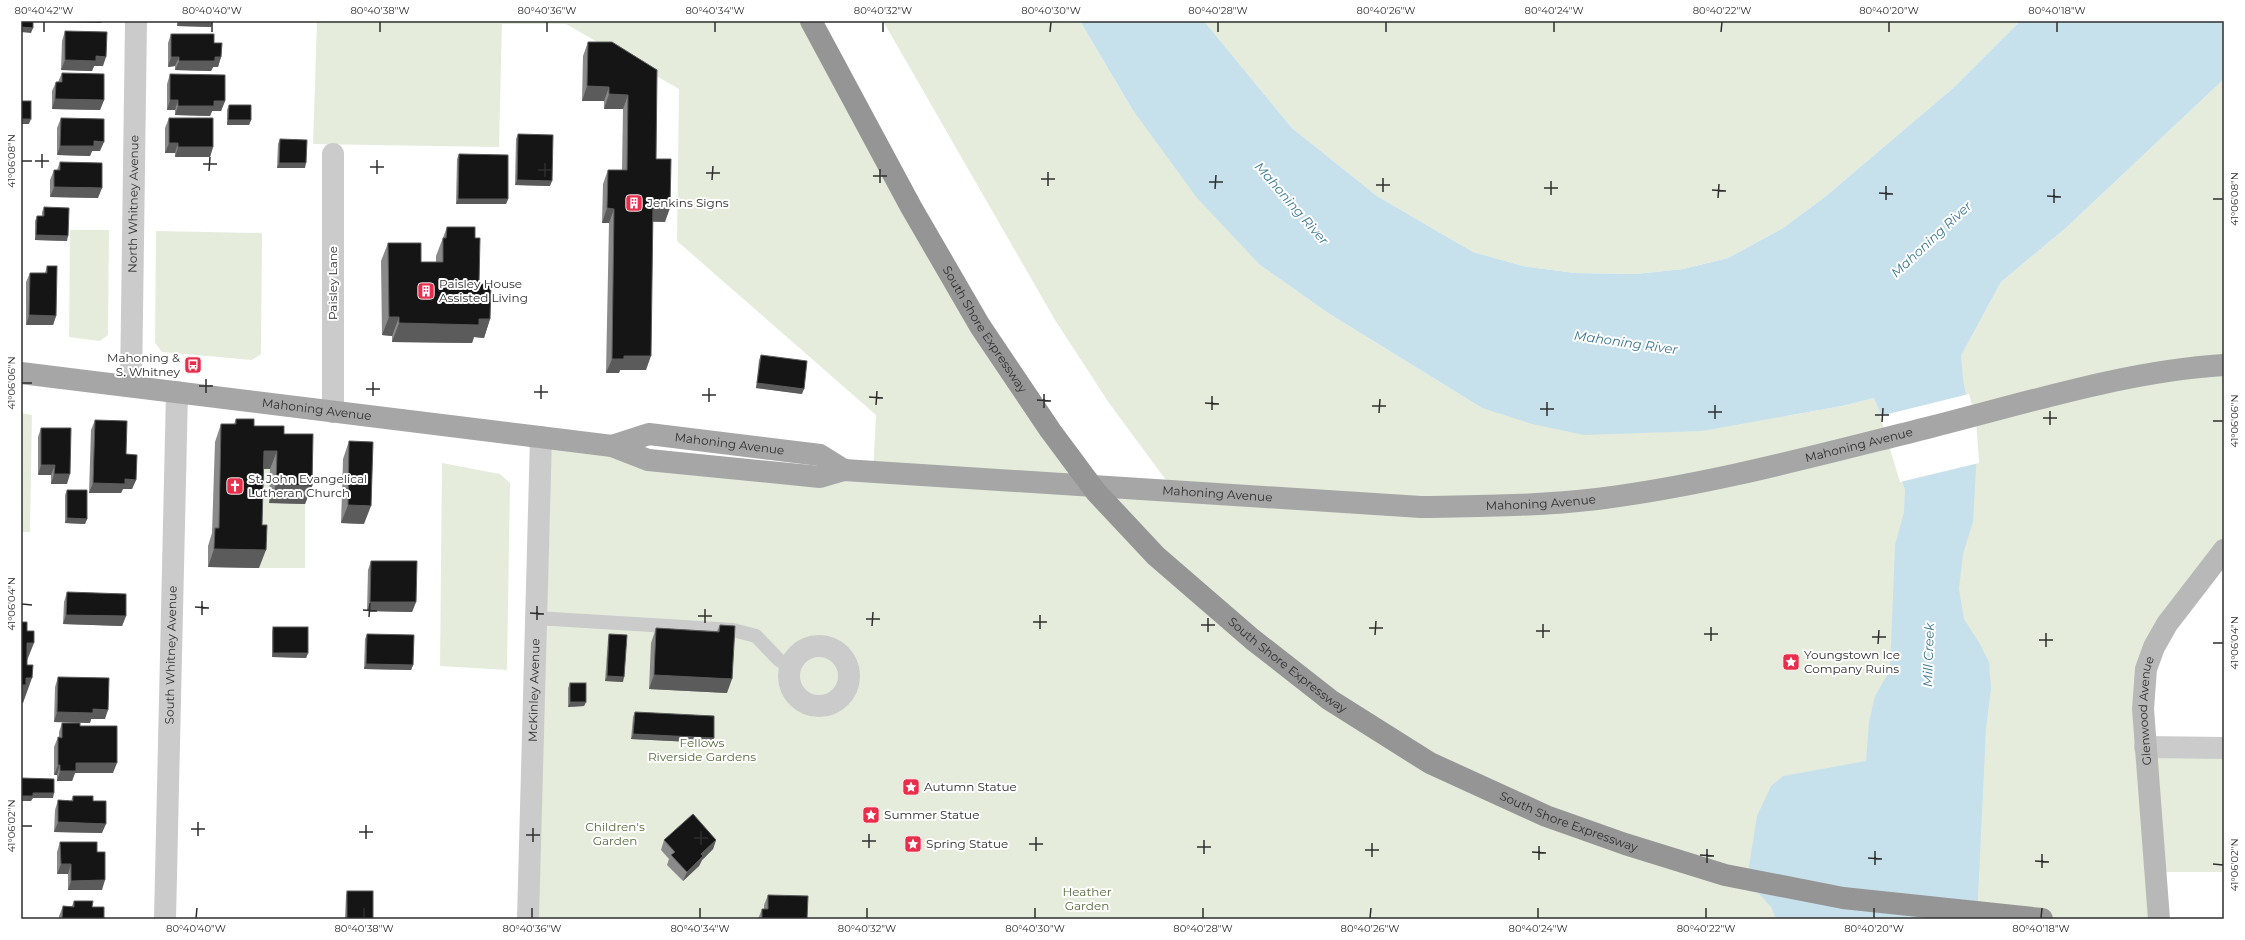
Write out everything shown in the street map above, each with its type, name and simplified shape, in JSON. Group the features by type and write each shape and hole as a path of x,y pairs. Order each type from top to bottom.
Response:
{"highway":[{"name":"South Shore Expressway","path":"812,21 907,200 980,326 1050,430 1096,492 1156,556 1252,639 1330,700 1430,763 1546,816 1625,844 1725,875 1843,898 2042,919"}],"main road":[{"name":"Mahoning Avenue","path":"21,373 612,446 648,460 820,478 844,470 1421,507 1497,506 1570,501 1703,481 2140,375 2215,365"},
{"name":"Glenwood Avenue","path":"2159,919 2145,747 2143,708 2146,670 2154,647 2176,612 2224,550"}],"street":[{"name":"North Whitney Avenue","path":"131,386 136,21"},
{"name":"Paisley Lane","path":"333,154 333,412"},
{"name":"South Whitney Avenue","path":"165,919 177,392"},
{"name":"McKinley Avenue","path":"528,919 541,437"},
{"path":"2145,747 2224,748"}],"lane":[{"path":"536,618 733,630 756,636 779,660 791,667"}],"green space":[{"path":"317,21 811,21 911,207 1092,487 1174,491 1109,403 1055,320 883,21 1080,21 1132,109 1260,265 1328,313 1482,408 1787,416 1842,406 1917,387 1961,356 2001,282 2067,227 2224,79 2224,550 2154,647 2146,747 2224,748 2224,872 2155,872 2159,919 528,919 541,437 873,473 876,415 677,241 679,89 566,24 502,24 499,147 313,144"},
{"path":"1204,21 2020,21 1952,89 1826,196 1783,228 1728,258 1683,269 1636,274 1575,273 1523,266 1473,252 1377,196 1292,128"},
{"path":"70,230 109,230 108,335 100,341 69,337"},
{"path":"156,231 262,233 261,354 252,360 162,352 155,343"},
{"path":"21,413 32,415 30,532 21,532"},
{"path":"442,463 500,474 510,483 507,670 440,666"},
{"path":"257,469 270,469 269,503 305,504 305,568 259,568"}],"water":[{"path":"1080,21 1204,21 1292,128 1377,196 1473,252 1523,266 1575,273 1636,274 1683,269 1728,258 1783,228 1826,196 1952,89 2020,21 2224,21 2224,79 2067,227 2001,282 1961,356 1963,379 1977,452 1973,522 1963,554 1959,589 1964,619 1980,644 1989,662 1991,688 1986,729 1977,919 1776,919 1771,907 1753,887 1749,866 1757,816 1771,786 1783,776 1866,761 1869,722 1875,696 1890,670 1895,545 1904,512 1905,490 1884,421 1874,398 1842,406 1702,431 1584,435 1532,424 1482,408 1328,313 1260,265 1197,198 1132,109"}],"pier":[{"path":"1969,394 1976,420 1979,463 1900,482 1880,416"}],"building":[{"path":"21,21 33,21 33,28 21,27"},
{"path":"65,31 107,32 106,57 96,56 96,61 65,60"},
{"path":"171,34 214,34 214,43 222,43 221,57 215,57 215,61 179,61 179,57 171,57"},
{"name":"Jenkins Signs","path":"588,42 612,42 657,70 656,159 671,159 670,208 653,207 651,356 624,356 624,359 612,359 614,209 607,208 608,170 627,170 628,95 609,94 609,87 587,86"},
{"path":"62,73 104,74 104,100 55,99 56,82 62,82"},
{"path":"170,74 225,75 225,101 214,101 214,106 178,106 178,100 170,100"},
{"path":"21,101 31,101 31,119 21,119"},
{"path":"229,105 251,105 251,120 228,120"},
{"path":"61,118 104,119 104,142 94,141 94,146 60,146"},
{"path":"169,118 213,118 213,147 178,147 178,143 169,143"},
{"path":"518,134 553,135 552,181 517,180"},
{"path":"280,139 307,140 306,163 279,163"},
{"path":"459,154 508,155 508,199 458,199"},
{"path":"60,162 102,163 102,188 54,187 54,170 60,170"},
{"path":"44,207 69,208 68,236 36,235 37,216 44,216"},
{"name":"Paisley House Assisted Living","path":"447,227 475,227 475,238 480,238 479,284 491,284 490,319 479,319 479,325 399,323 399,317 389,317 388,243 421,243 421,262 443,262 443,238 446,238"},
{"path":"47,266 57,266 56,316 29,315 30,273 47,273"},
{"path":"761,355 807,361 804,389 757,383"},
{"name":"St. John Evangelical Lutheran Church","path":"236,419 254,419 254,426 284,426 284,434 313,434 312,486 276,485 277,451 264,451 262,525 267,525 266,550 214,549 215,528 219,528 221,424 236,424"},
{"path":"95,420 127,421 126,454 137,455 136,480 125,479 125,484 93,483"},
{"path":"41,428 71,428 70,474 54,474 55,465 41,465"},
{"path":"349,441 373,442 371,506 348,505"},
{"path":"67,490 87,490 87,519 67,518"},
{"path":"371,561 417,561 416,602 370,602"},
{"path":"67,592 126,594 126,616 66,615"},
{"path":"21,622 27,622 27,631 34,631 34,643 27,643 27,665 33,665 32,678 26,678 26,685 21,685"},
{"path":"720,625 735,626 732,679 654,675 656,628 719,632"},
{"path":"273,627 308,627 308,653 273,653"},
{"path":"367,634 414,635 413,665 366,664"},
{"path":"609,634 627,635 624,677 607,676"},
{"path":"58,677 109,678 108,710 93,709 93,713 57,712"},
{"path":"570,683 586,683 586,702 570,702"},
{"path":"635,712 714,716 714,738 633,734"},
{"path":"62,723 80,723 80,726 117,726 117,763 76,763 76,771 60,771 60,765 58,765 58,737 62,738"},
{"path":"21,778 54,779 54,793 33,793 33,796 21,796"},
{"path":"73,796 93,796 93,801 106,801 106,824 58,822 58,800 73,801"},
{"path":"693,814 716,840 701,854 703,856 687,872 671,855 675,852 664,840"},
{"path":"60,842 97,842 97,852 105,852 105,880 71,881 71,864 61,864"},
{"path":"347,891 373,891 373,919 347,919"},
{"path":"768,895 808,896 807,919 762,919 762,909 768,909"},
{"path":"74,901 93,901 92,907 104,907 104,919 62,919 63,906 74,907"}],"place":[{"name":"Jenkins Signs","path":"634,203"},
{"name":"Paisley House Assisted Living","path":"426,291"},
{"name":"Mahoning & S. Whitney","path":"193,365"},
{"name":"St. John Evangelical Lutheran Church","path":"235,486"},
{"name":"Youngstown Ice Company Ruins","path":"1791,662"},
{"name":"Autumn Statue","path":"911,787"},
{"name":"Summer Statue","path":"871,815"},
{"name":"Spring Statue","path":"913,844"}],"water label":[{"name":"Mahoning River","path":"1292,203"},
{"name":"Mahoning River","path":"1931,239"},
{"name":"Mahoning River","path":"1626,342"},
{"name":"Mill Creek","path":"1928,655"}],"park label":[{"name":"Fellows Riverside Gardens","path":"702,750"},
{"name":"Children's Garden","path":"615,834"},
{"name":"Heather Garden","path":"1087,899"}]}
